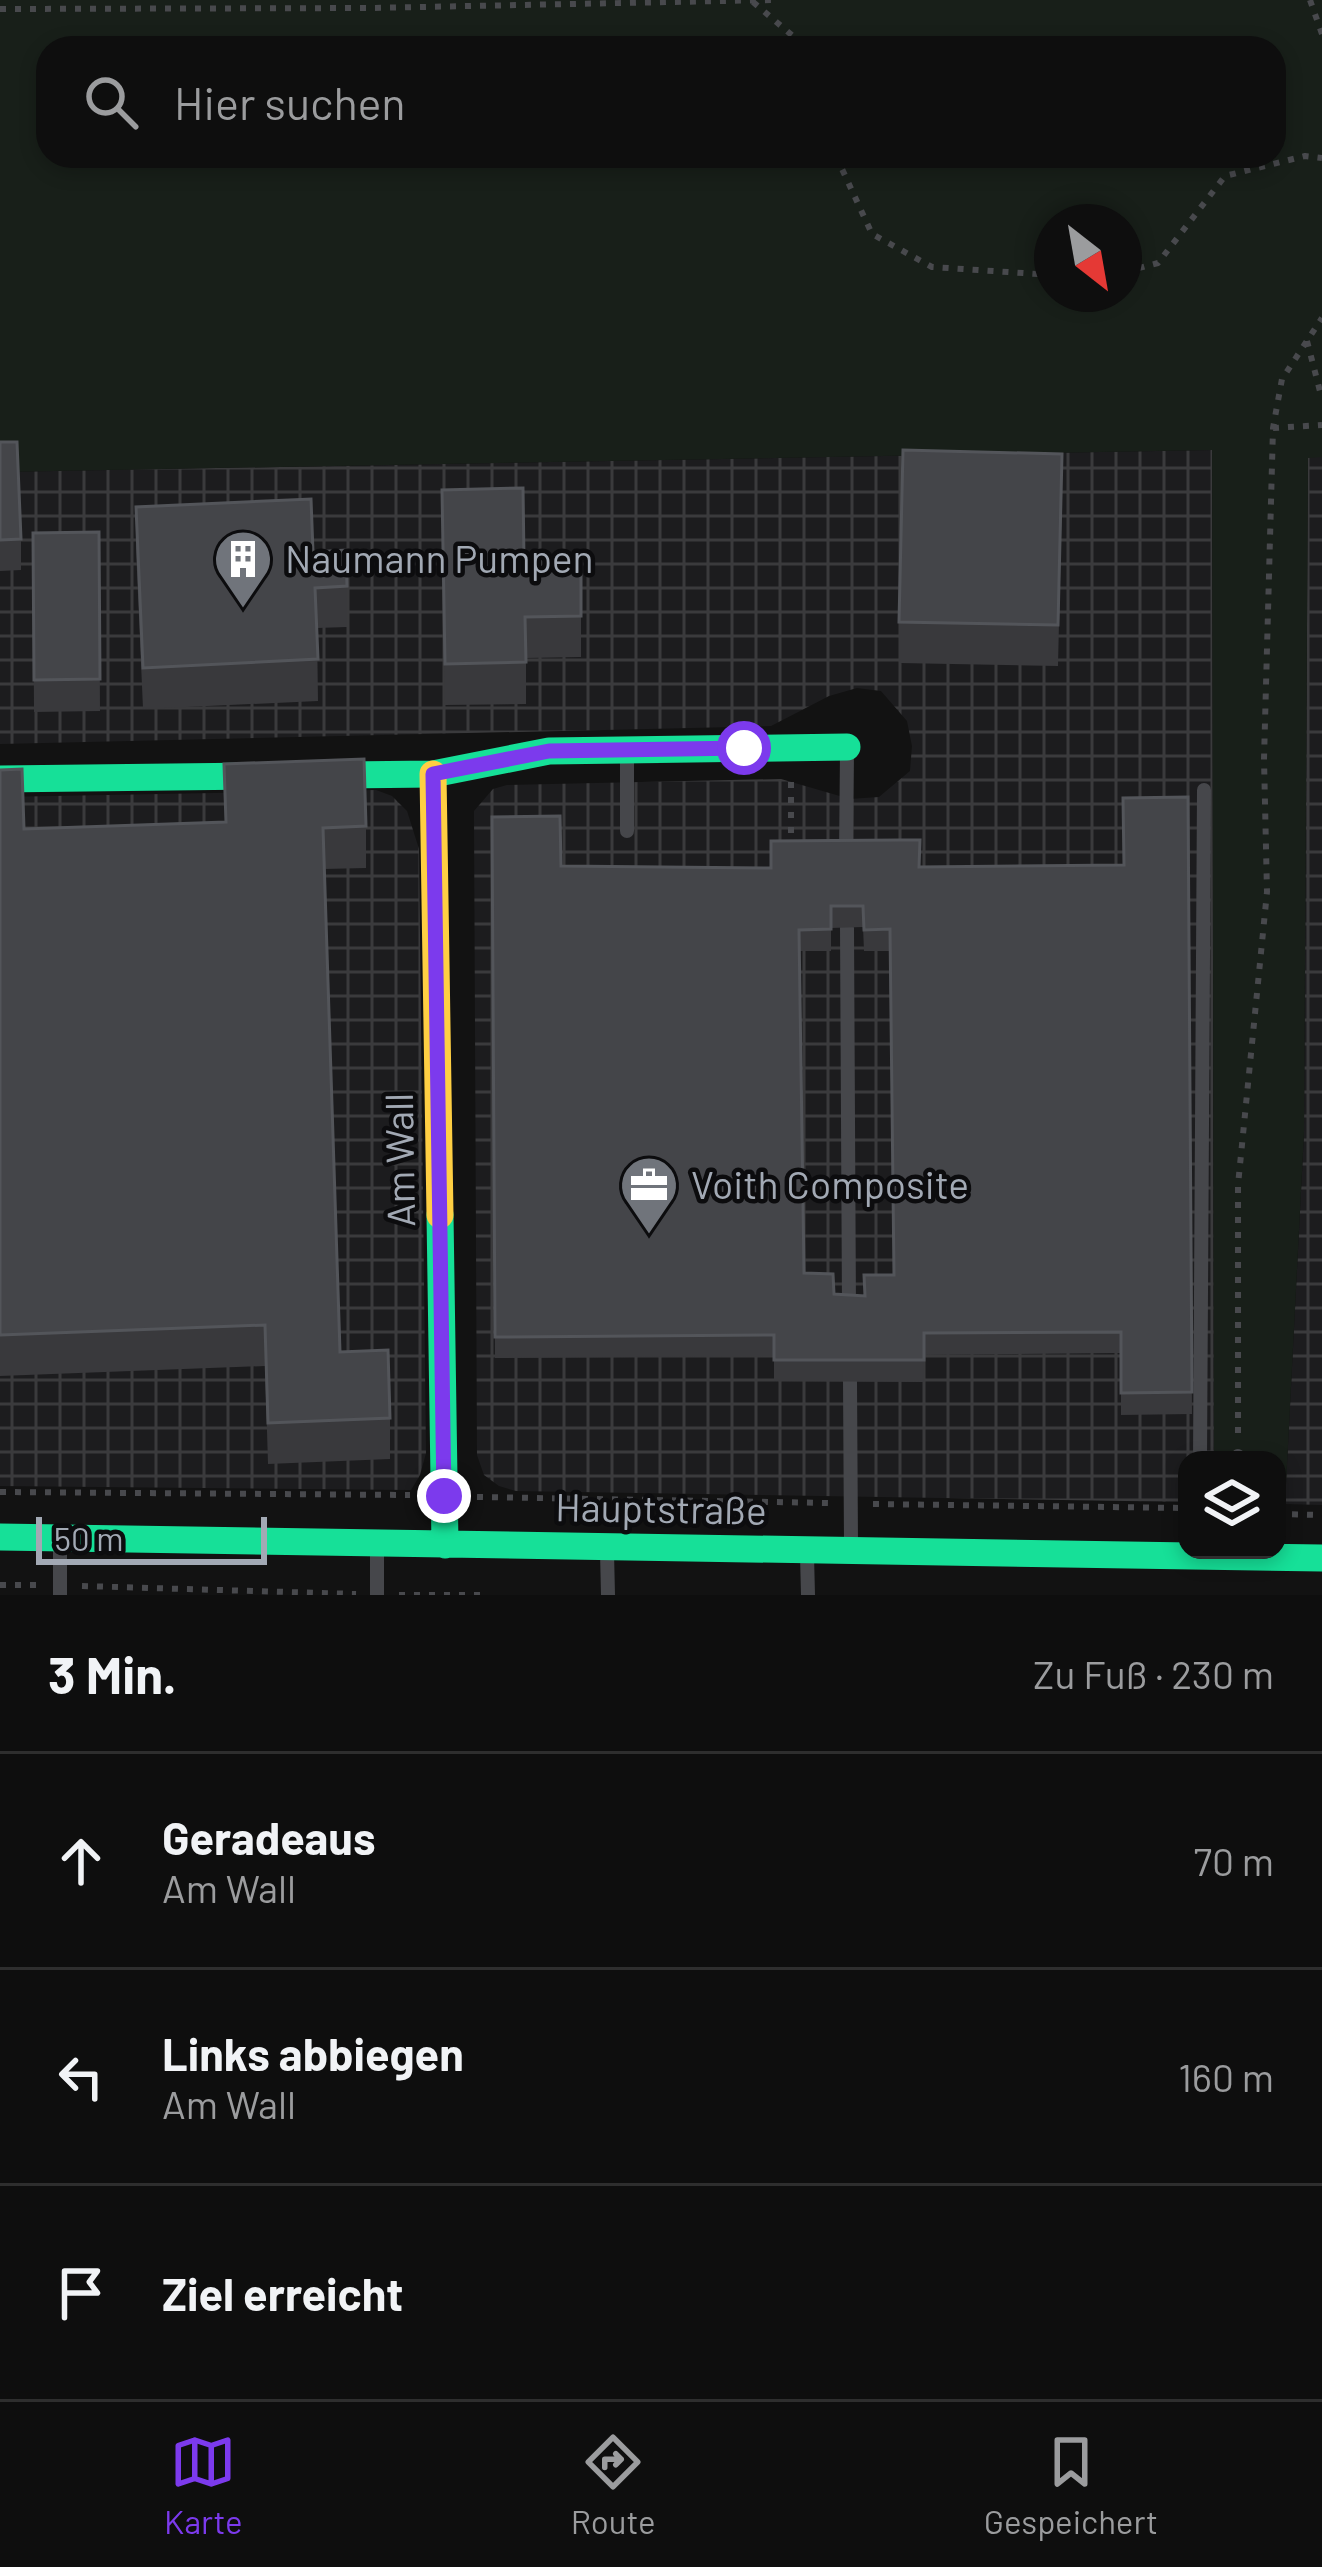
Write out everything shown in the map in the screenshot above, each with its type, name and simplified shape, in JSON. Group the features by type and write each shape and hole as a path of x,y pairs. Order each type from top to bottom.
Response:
{"street":[{"path":"0,779 433,774 549,751 847,747"},
{"name":"Am Wall","path":"433,774 445,1545"},
{"name":"Hauptstraße","path":"0,1538 607,1549 1178,1552"},
{"name":"Hauptstraße","path":"1286,1556 1322,1558"}],"lane":[{"path":"847,747 847,862"},
{"path":"627,749 627,831"},
{"path":"1200,1451 1204,790"},
{"path":"847,928 850,1317"},
{"path":"850,1381 851,1550"},
{"path":"59,1538 60,1590"},
{"path":"377,1544 377,1595"},
{"path":"607,1549 608,1595"},
{"path":"807,1550 808,1595"}],"path":[{"path":"0,9 772,0"},
{"path":"1310,0 1322,34"},
{"path":"752,1 793,36"},
{"path":"1286,161 1322,158"},
{"path":"842,168 872,234 932,267 1034,274"},
{"path":"1142,267 1158,262 1225,176 1257,168"},
{"path":"1238,1451 1238,1185 1268,892 1264,759 1273,428 1282,379 1322,318"},
{"path":"1307,341 1322,399"},
{"path":"1273,428 1322,425"},
{"path":"790,772 791,863"},
{"path":"0,1492 1178,1508"},
{"path":"1286,1514 1322,1515"},
{"path":"0,1585 60,1590 488,1595"}],"shaded area":[{"path":"0,0 1322,0 1322,457 1308,458 1304,1133 1286,1484 1286,1451 1214,1451 1212,450 0,472"},
{"path":"1212,450 1214,1451 1178,1451 1178,1502 516,1491 484,1475 477,1455 474,811 493,789 507,785 781,779 850,799 879,797 910,771 907,721 881,691 857,688 829,696 771,726 0,744 0,472"},
{"path":"1308,457 1322,457 1322,1505 1286,1504 1304,1133"},
{"path":"376,790 392,796 407,811 419,849 426,1453 420,1475 411,1490 0,1486 0,797"}],"building":[{"path":"0,442 17,442 21,539 0,540"},
{"path":"903,450 1062,454 1058,625 899,622"},
{"path":"523,488 524,559 581,558 581,616 525,617 526,662 445,664 442,490"},
{"name":"Naumann Pumpen","path":"311,499 313,552 346,550 347,586 315,588 318,659 143,668 136,507"},
{"path":"99,532 100,679 34,680 33,533"},
{"path":"364,759 366,826 323,828 340,1352 388,1350 390,1418 268,1423 265,1325 0,1335 0,770 22,769 24,829 226,822 224,764"},
{"path":"1188,797 1192,1392 1121,1393 1121,1332 924,1333 924,1360 774,1360 774,1335 495,1337 492,817 560,816 561,866 771,868 771,841 900,840 920,840 919,867 1124,865 1123,798","holes":["831,906 863,906 864,930 890,929 894,1275 864,1275 865,1296 834,1294 833,1274 804,1273 799,930 831,929"]}],"traffic: fast":[{"path":"0,779 433,774 549,751 847,747"},
{"path":"440,1215 445,1545"},
{"path":"0,1537 1322,1558"}],"traffic: slow":[{"path":"433,774 440,1215"}],"place":[{"name":"Naumann Pumpen","path":"243,610"},
{"name":"Voith Composite","path":"649,1236"}],"route":[{"path":"444,1496 433,774 549,751 744,748"}]}
